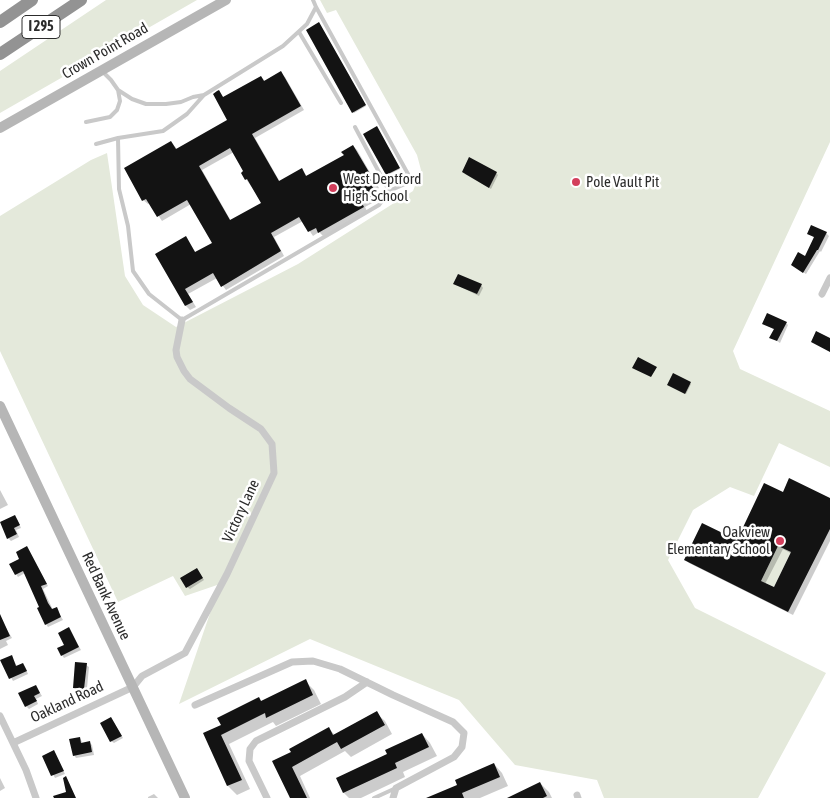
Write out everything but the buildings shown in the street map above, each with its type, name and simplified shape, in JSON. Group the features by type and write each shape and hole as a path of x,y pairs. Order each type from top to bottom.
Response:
{"highway":[{"name":"I 295","path":"0,22 32,0"},
{"name":"I 295","path":"0,54 81,0"}],"street":[{"name":"Crown Point Road","path":"0,128 226,0"},
{"path":"822,294 830,278"},
{"name":"Victory Lane","path":"133,687 142,676 182,656 188,650 228,574 274,473 272,444 261,429 190,379 184,371 176,357 182,320"},
{"name":"Red Bank Avenue","path":"0,406 4,426 133,687 185,798"},
{"path":"195,705 292,662 313,661 340,669 453,722 464,733 462,747 454,757 396,788 393,798"},
{"path":"268,798 250,761 250,749 256,741 345,697 367,682"},
{"name":"Oakland Road","path":"13,742 133,687"},
{"path":"0,716 36,798"}],"lane":[{"path":"118,138 119,189 128,226 133,271 149,294 182,320 379,205 389,191 405,184 408,174 313,0"},
{"path":"96,144 118,138 163,131 187,114 204,95 284,46 307,24 316,7"},
{"path":"299,32 340,103"},
{"path":"102,71 118,90 132,99 146,104 181,102 193,96 204,95"},
{"path":"86,122 110,117 117,110 120,102 118,90"},
{"path":"355,127 389,191"},
{"path":"374,798 396,788"}],"shaded area":[{"path":"106,0 197,0 0,113 0,71"},
{"path":"320,0 830,0 830,142 733,351 740,369 830,411 830,467 779,443 754,496 730,487 693,510 668,560 695,608 826,673 758,798 604,798 597,780 515,765 459,700 310,639 179,704 220,584 185,596 173,576 118,602 0,351 0,216 91,160 107,153 125,276 143,305 176,327 298,264 413,191 421,170 417,155 336,10 327,13"},
{"path":"778,546 791,552 774,587 761,581"}],"place":[{"name":"Pole Vault Pit","path":"576,182"},
{"name":"West Deptford High School","path":"333,188"},
{"name":"Oakview Elementary School","path":"780,541"}]}
